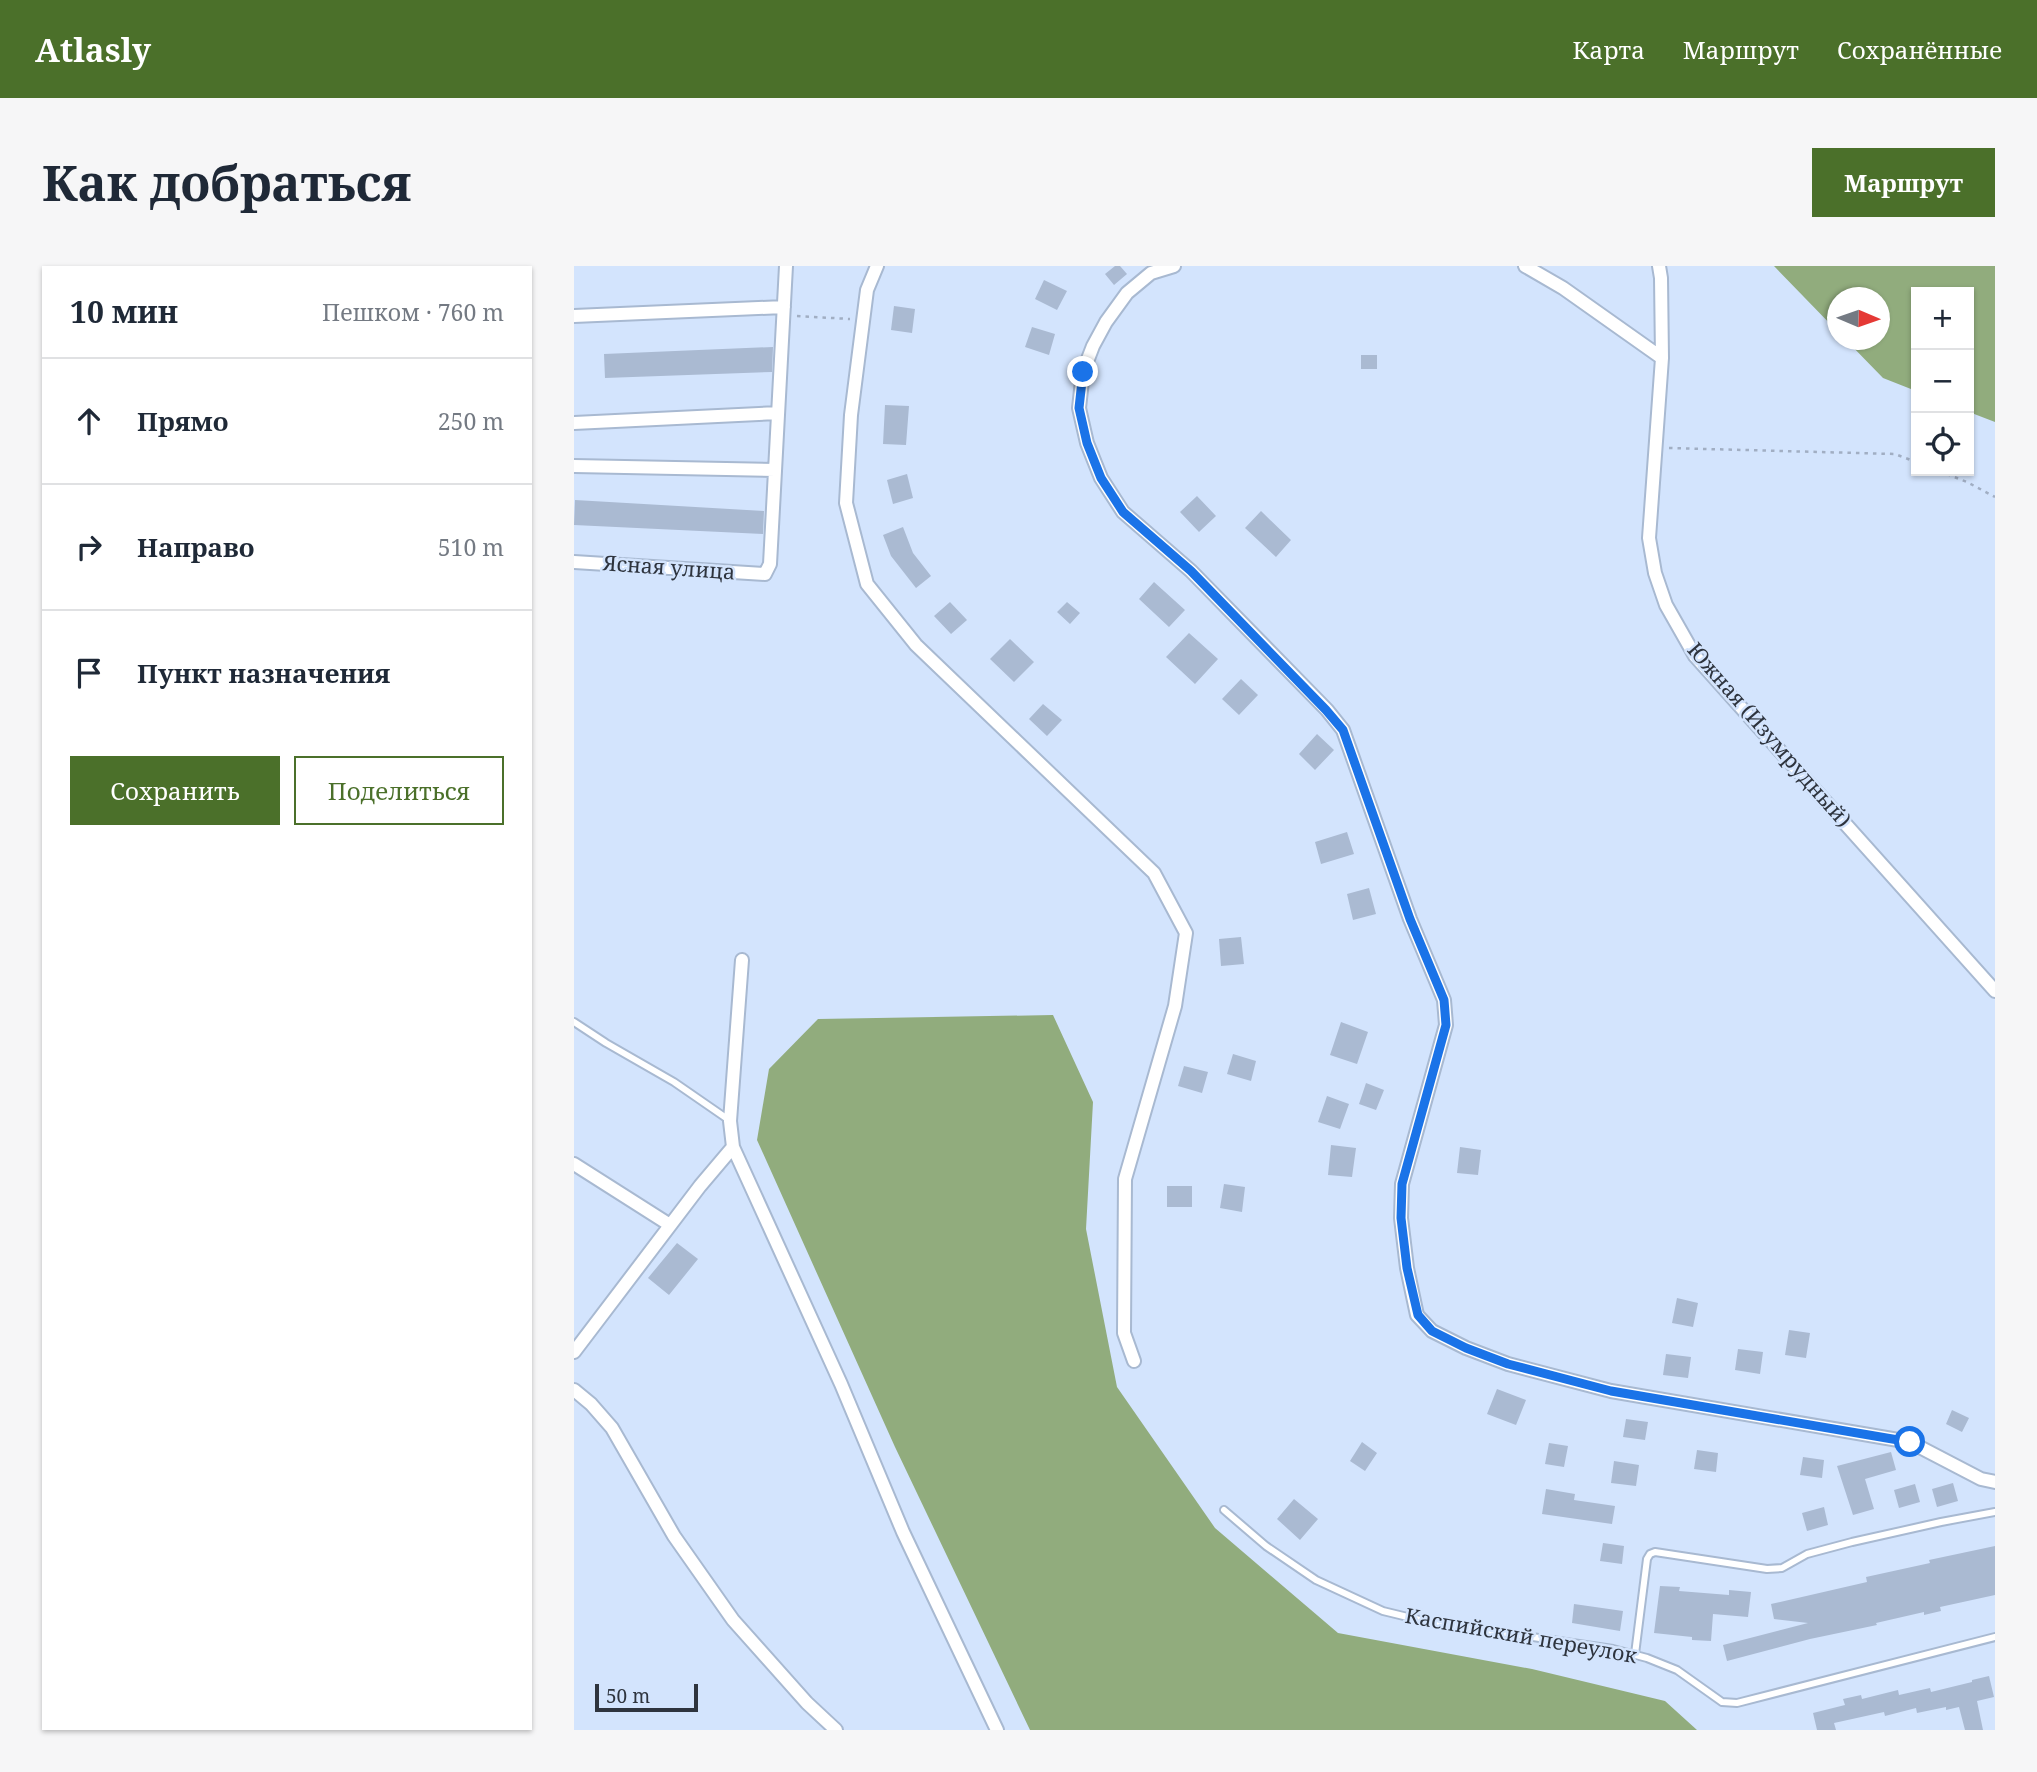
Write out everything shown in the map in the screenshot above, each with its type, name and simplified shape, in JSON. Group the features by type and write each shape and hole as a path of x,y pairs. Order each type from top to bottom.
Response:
{"street":[{"path":"574,466 775,470 786,266"},
{"path":"877,266 867,290 850,415 846,503 867,584 916,645 1154,873 1185,933 1175,1006 1125,1179 1124,1333 1134,1361"},
{"path":"1174,266 1151,273 1127,293 1093,346 1083,372 1079,408 1087,443 1101,478 1123,512 1191,571 1343,730 1410,919 1444,1000 1446,1025 1402,1184 1401,1218 1407,1268 1418,1315 1432,1331 1508,1364 1611,1391 1910,1442 1981,1479 1995,1482"},
{"path":"1525,266 1563,288 1662,358"},
{"name":"Южная (Изумрудный)","path":"1659,266 1662,358 1650,538 1655,573 1666,606 1695,656 1995,991"},
{"path":"574,316 784,311"},
{"path":"574,424 778,413"},
{"name":"Ясная улица","path":"574,562 765,575 770,564 775,470"},
{"path":"742,960 730,1121 733,1147 841,1384 903,1532 998,1730"},
{"path":"574,1352 733,1147"},
{"path":"574,1164 670,1225"},
{"path":"574,1391 591,1404 612,1428 674,1536 733,1620 807,1703 836,1730"}],"lane":[{"path":"574,1022 674,1082 730,1121"},
{"name":"Каспийский переулок","path":"1224,1510 1266,1546 1316,1580 1383,1611 1424,1621 1635,1654 1677,1671 1722,1702 1737,1703 1995,1637"},
{"path":"1635,1654 1647,1559 1655,1552 1767,1569 1782,1568 1807,1554 1852,1542 1995,1512"}],"path":[{"path":"784,311 863,320"},
{"path":"1655,448 1895,454 1911,460"},
{"path":"1952,476 1995,497"}],"green space":[{"path":"1774,266 1995,266 1995,422 1974,414 1974,287 1911,287 1911,389 1883,378 1856,350 1890,350 1890,287 1827,287 1827,321"},
{"path":"1053,1015 1093,1102 1086,1229 1117,1387 1215,1528 1338,1633 1532,1669 1665,1701 1697,1730 1030,1730 895,1447 757,1140 769,1069 818,1019"}],"building":[{"path":"1115,266 1120,266 1127,274 1114,285 1105,274"},
{"path":"1044,280 1067,291 1057,310 1035,299"},
{"path":"894,306 915,309 912,333 891,330"},
{"path":"1032,327 1055,334 1049,355 1025,347"},
{"path":"773,347 772,372 605,378 604,354"},
{"path":"1361,355 1377,355 1377,369 1361,369"},
{"path":"885,405 909,406 906,445 883,444"},
{"path":"907,474 913,498 893,504 887,480"},
{"path":"1197,496 1216,516 1199,532 1180,512"},
{"path":"575,500 764,511 763,534 574,525"},
{"path":"1261,511 1291,540 1276,557 1245,528"},
{"path":"903,527 913,553 931,576 916,588 891,556 883,535"},
{"path":"1154,582 1185,610 1169,627 1139,599"},
{"path":"950,602 967,620 951,634 934,616"},
{"path":"1067,602 1080,613 1070,624 1057,612"},
{"path":"1189,633 1218,659 1195,684 1166,657"},
{"path":"1010,639 1034,662 1014,682 990,659"},
{"path":"1241,679 1258,695 1239,715 1222,699"},
{"path":"1043,704 1062,720 1047,736 1029,719"},
{"path":"1317,734 1334,750 1315,770 1299,754"},
{"path":"1347,832 1354,854 1321,864 1315,842"},
{"path":"1369,888 1376,914 1353,920 1347,894"},
{"path":"1241,937 1244,964 1221,966 1219,939"},
{"path":"1341,1022 1368,1032 1357,1064 1330,1055"},
{"path":"1233,1054 1256,1061 1251,1081 1227,1074"},
{"path":"1184,1066 1208,1072 1202,1093 1178,1086"},
{"path":"1366,1083 1384,1090 1376,1110 1359,1104"},
{"path":"1327,1096 1349,1104 1340,1129 1318,1122"},
{"path":"1331,1145 1356,1148 1352,1177 1328,1175"},
{"path":"1460,1147 1481,1150 1478,1175 1457,1173"},
{"path":"1224,1184 1245,1187 1242,1212 1220,1208"},
{"path":"1167,1186 1192,1186 1192,1207 1167,1207"},
{"path":"677,1243 698,1259 669,1295 648,1278"},
{"path":"1677,1298 1698,1303 1693,1327 1672,1323"},
{"path":"1789,1330 1810,1333 1806,1358 1785,1355"},
{"path":"1738,1349 1763,1352 1760,1374 1735,1370"},
{"path":"1666,1354 1691,1357 1688,1378 1663,1375"},
{"path":"1497,1389 1526,1400 1516,1425 1487,1414"},
{"path":"1952,1410 1969,1418 1962,1432 1946,1424"},
{"path":"1626,1419 1648,1422 1645,1440 1623,1437"},
{"path":"1362,1442 1377,1453 1365,1471 1350,1461"},
{"path":"1549,1443 1568,1446 1564,1467 1545,1464"},
{"path":"1697,1450 1718,1453 1716,1472 1694,1469"},
{"path":"1891,1452 1896,1470 1865,1479 1874,1509 1853,1515 1837,1466"},
{"path":"1803,1457 1824,1460 1822,1478 1800,1475"},
{"path":"1614,1461 1639,1465 1636,1486 1611,1483"},
{"path":"1953,1483 1958,1501 1937,1507 1932,1489"},
{"path":"1915,1484 1920,1502 1899,1508 1894,1490"},
{"path":"1546,1489 1575,1494 1574,1500 1615,1506 1612,1524 1542,1514"},
{"path":"1294,1499 1318,1519 1300,1540 1277,1519"},
{"path":"1824,1507 1828,1525 1807,1531 1802,1513"},
{"path":"1603,1543 1624,1546 1622,1564 1600,1561"},
{"path":"1995,1546 1995,1595 1940,1607 1941,1611 1924,1615 1924,1612 1876,1623 1877,1625 1727,1661 1723,1645 1808,1623 1774,1619 1771,1604 1867,1582 1866,1577 1930,1563 1929,1560"},
{"path":"1660,1586 1680,1587 1679,1591 1729,1595 1729,1590 1751,1592 1748,1617 1713,1614 1711,1641 1654,1633"},
{"path":"1574,1604 1623,1611 1620,1631 1572,1623"},
{"path":"1989,1676 1994,1697 1977,1701 1983,1730 1965,1730 1959,1707 1946,1710 1946,1707 1917,1713 1916,1708 1885,1716 1884,1712 1834,1723 1836,1730 1817,1730 1813,1713 1845,1705 1843,1699 1861,1695 1862,1699 1898,1690 1899,1695 1930,1688 1931,1692"}],"route":[{"path":"1083,372 1079,408 1087,443 1101,478 1123,512 1191,571 1343,730 1410,919 1444,1000 1446,1025 1402,1184 1401,1218 1407,1268 1418,1315 1432,1331 1466,1348 1508,1364 1611,1391 1910,1442"}]}
